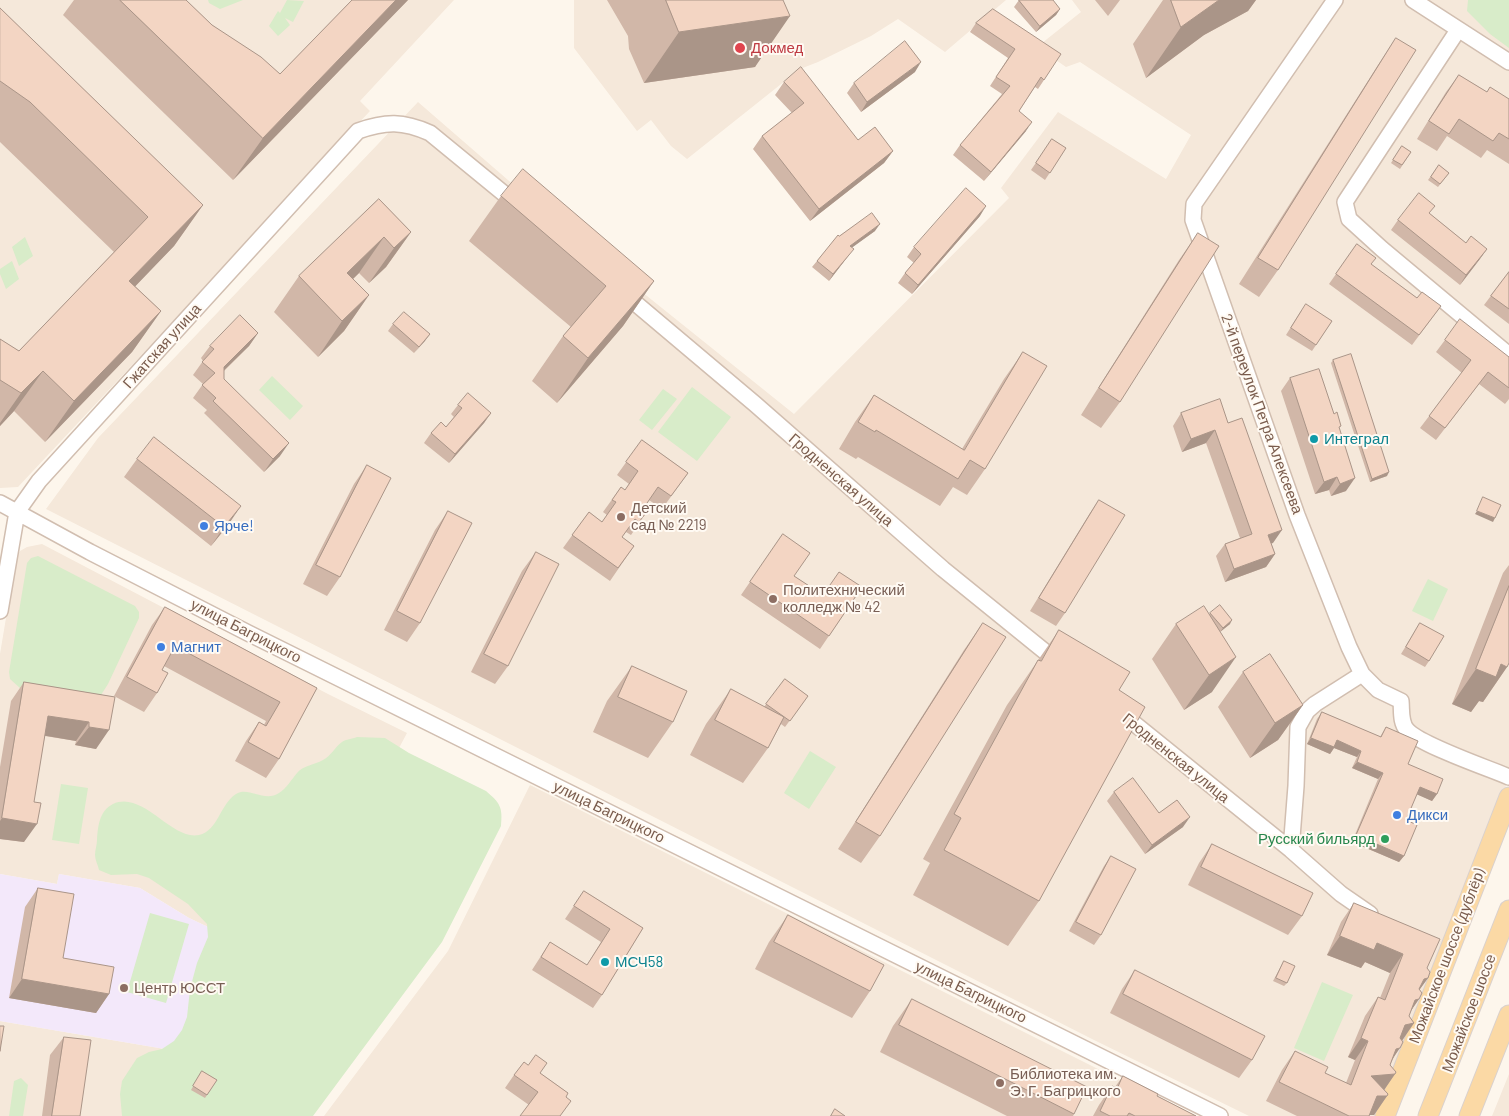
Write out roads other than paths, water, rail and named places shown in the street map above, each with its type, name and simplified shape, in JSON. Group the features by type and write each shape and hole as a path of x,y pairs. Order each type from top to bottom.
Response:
{"main road":[{"name":"Можайское шоссе (дублёр)","path":"1385,1116 1445,947 1509,797"},
{"name":"Можайское шоссе","path":"1428,1116 1509,910"},
{"path":"1469,1116 1509,1014"}],"street":[{"name":"2-й переулок Петра Алексеева","path":"1335,0 1194,204 1193,220 1297,514 1349,647 1362,674 1378,690 1401,701 1402,720 1408,731 1429,744 1509,777"},
{"path":"1413,0 1509,62"},
{"path":"1458,30 1345,202 1349,219 1509,356"},
{"name":"Гжатская улица","path":"0,611 17,512 40,481 358,131 374,125 387,123 404,124 430,133 530,215"},
{"name":"Гродненская улица","path":"606,278 748,398 943,569 1072,673"},
{"name":"улица Багрицкого","path":"0,503 248,633 1220,1116"},
{"path":"1291,850 1298,727 1315,704 1362,674"},
{"name":"Гродненская улица","path":"1110,704 1291,850 1341,894 1370,914 1385,921"}],"place":[{"name":"Докмед","path":"740,48"},
{"name":"Интеграл","path":"1314,439"},
{"name":"Детский сад № 2219","path":"621,517"},
{"name":"Ярче!","path":"204,526"},
{"name":"Политехнический колледж № 42","path":"773,599"},
{"name":"Магнит","path":"161,647"},
{"name":"Дикси","path":"1397,815"},
{"name":"Русский бильярд","path":"1385,839"},
{"name":"МСЧ58","path":"605,962"},
{"name":"Центр ЮССТ","path":"124,988"},
{"name":"Библиотека им. Э. Г. Багрицкого","path":"1000,1083"}]}
